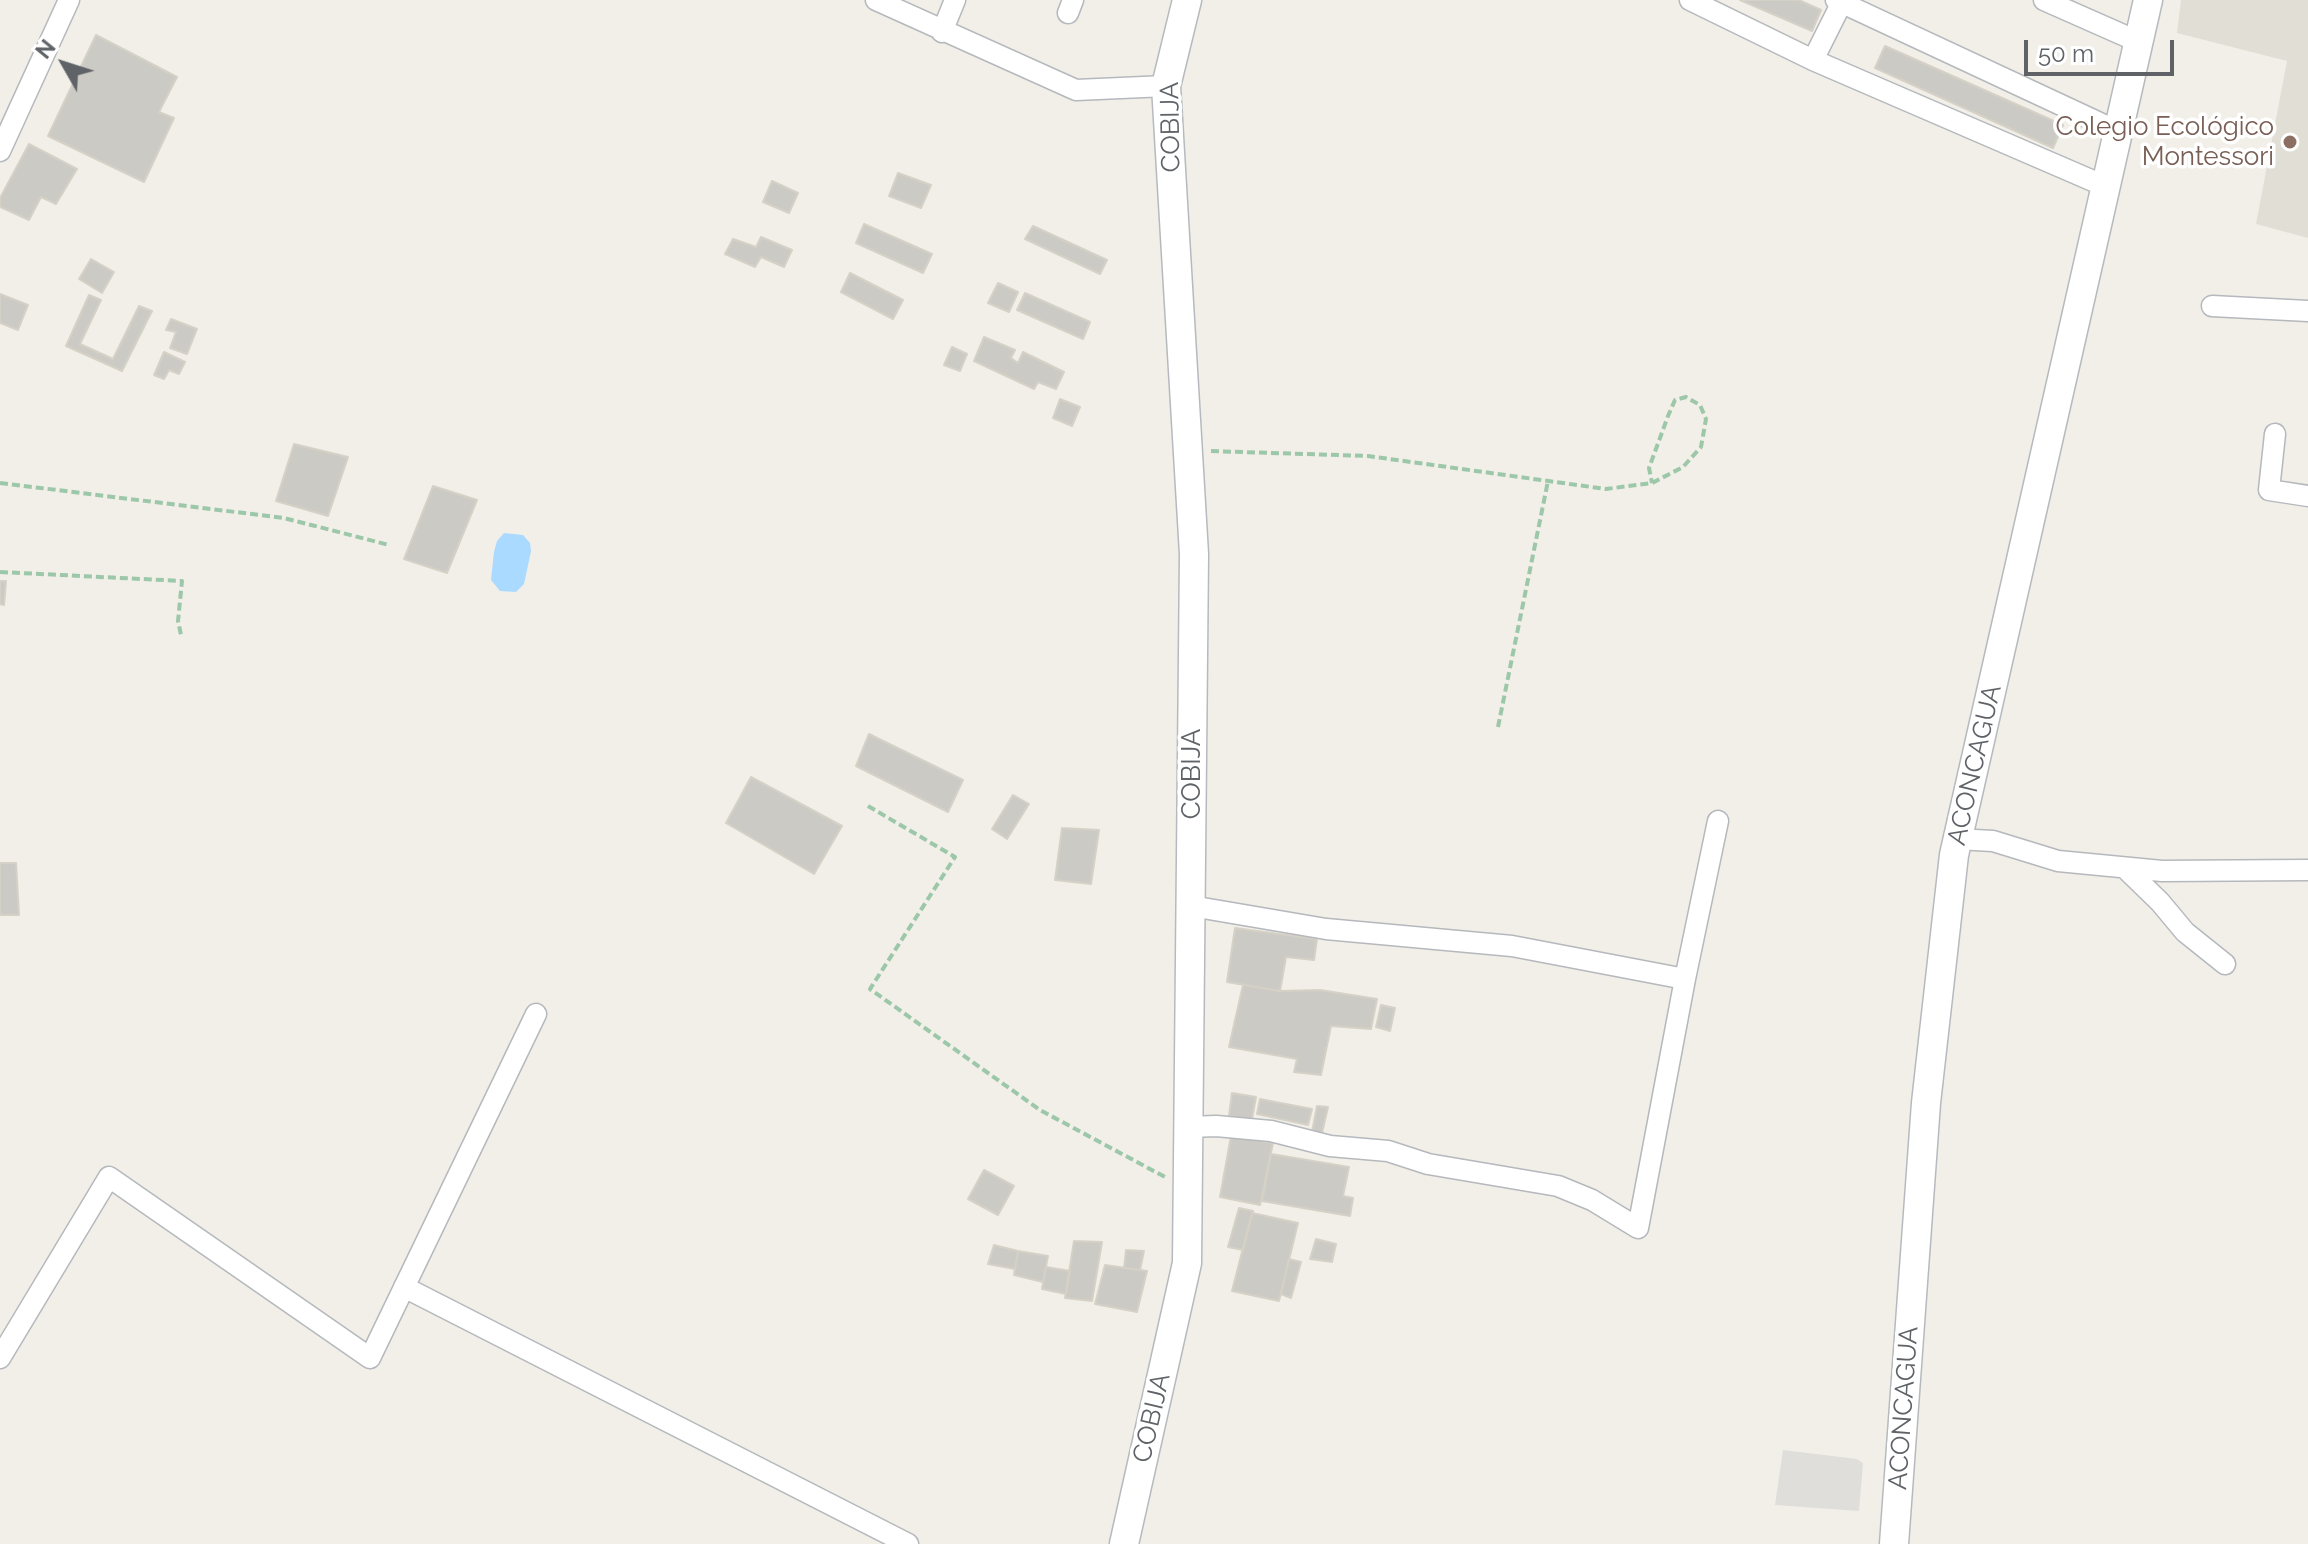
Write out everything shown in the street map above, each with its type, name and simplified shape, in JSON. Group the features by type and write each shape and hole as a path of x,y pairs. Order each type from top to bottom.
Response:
{"street":[{"path":"0,151 69,0"},
{"path":"876,0 1076,90 1166,86"},
{"path":"942,32 955,0"},
{"name":"COBIJA","path":"1124,1544 1187,1263 1194,554 1166,86 1187,0"},
{"path":"1690,0 1813,60 2107,187"},
{"path":"2044,0 2139,42"},
{"name":"ACONCAGUA","path":"1894,1544 1926,1103 1957,839 2148,0"},
{"path":"1813,60 1840,1 2119,132"},
{"path":"2212,306 2308,311"},
{"path":"2275,434 2269,490 2308,496"},
{"path":"1189,1127 1271,1131 1330,1146 1388,1151 1428,1164 1558,1186 1592,1200 1638,1228 1718,821"},
{"path":"1957,839 1993,841 2058,861 2125,868 2162,871 2308,870"},
{"path":"2125,868 2185,932 2225,964"},
{"path":"1191,906 1326,929 1512,946 1685,979"},
{"path":"0,1358 109,1177 370,1358 536,1014"},
{"path":"404,1287 908,1544"}],"path":[{"path":"1189,450 1368,456 1606,489 1652,483 1683,467 1701,447 1706,419 1700,405 1686,397 1675,400 1668,416 1649,468 1652,483"},
{"path":"1498,727 1548,481"},
{"path":"0,483 284,518 389,545"},
{"path":"0,572 182,581 178,621 181,635"},
{"path":"868,806 955,857 870,989 1040,1110 1189,1190"}],"shaded area":[{"name":"Colegio Ecológico Montessori","path":"2181,0 2308,0 2308,238 2256,224 2287,61 2177,33"},
{"path":"1783,1450 1857,1459 1863,1463 1859,1511 1775,1505"}],"water":[{"path":"504,533 523,535 530,543 524,584 516,592 500,591 491,580 497,541"}],"building":[{"path":"1740,0 1799,0 1821,10 1812,31"},
{"path":"96,35 177,77 159,112 174,118 144,182 48,136"},
{"path":"1885,46 2063,125 2053,148 1875,68"},
{"path":"29,144 77,169 56,204 41,197 29,220 0,207 0,198"},
{"path":"898,173 931,185 921,208 889,196"},
{"path":"772,181 798,193 789,213 763,202"},
{"path":"864,224 932,254 923,273 856,243"},
{"path":"1033,226 1107,260 1100,274 1025,239"},
{"path":"761,237 792,250 784,267 761,257 755,267 725,254 733,239 756,247"},
{"path":"91,259 114,272 102,293 79,279"},
{"path":"850,273 903,300 893,319 841,292"},
{"path":"998,283 1018,292 1009,312 988,303"},
{"path":"1025,293 1090,322 1083,339 1017,310"},
{"path":"0,294 28,305 18,330 0,323"},
{"path":"89,295 101,300 80,344 113,359 139,306 152,311 122,371 66,346"},
{"path":"171,319 197,329 187,354 170,348 176,332 166,330"},
{"path":"984,337 1015,350 1011,358 1018,363 1023,352 1064,372 1056,389 1038,382 1034,389 974,361"},
{"path":"952,347 967,354 960,371 944,365"},
{"path":"164,352 185,362 179,374 169,370 164,379 154,375"},
{"path":"1060,399 1080,407 1072,426 1053,418"},
{"path":"294,444 348,457 328,516 276,501"},
{"path":"433,486 477,500 447,573 404,559"},
{"path":"0,581 6,581 4,605 0,604"},
{"path":"869,734 963,780 948,812 856,766"},
{"path":"751,777 842,826 814,874 726,823"},
{"path":"1013,795 1029,804 1007,839 992,829"},
{"path":"1062,828 1099,830 1091,884 1055,880"},
{"path":"0,863 16,863 19,915 0,915"},
{"path":"1235,928 1317,939 1314,960 1286,957 1280,991 1227,982"},
{"path":"1243,985 1280,991 1320,990 1377,999 1371,1029 1331,1026 1321,1075 1294,1072 1297,1059 1229,1047"},
{"path":"1381,1005 1395,1008 1390,1031 1376,1027"},
{"path":"1232,1093 1256,1097 1252,1119 1229,1116"},
{"path":"1260,1099 1312,1109 1308,1125 1257,1114"},
{"path":"1317,1106 1328,1107 1322,1133 1312,1132"},
{"path":"1231,1136 1273,1143 1260,1205 1220,1197"},
{"path":"1271,1154 1349,1167 1343,1196 1353,1198 1350,1216 1262,1201"},
{"path":"984,1170 1014,1186 998,1215 968,1199"},
{"path":"1239,1208 1253,1211 1243,1250 1228,1247"},
{"path":"1252,1213 1298,1223 1279,1301 1232,1291"},
{"path":"1316,1239 1336,1244 1332,1262 1310,1259"},
{"path":"1074,1241 1102,1242 1092,1301 1065,1298"},
{"path":"994,1245 1018,1251 1015,1269 988,1264"},
{"path":"1126,1250 1144,1251 1140,1270 1124,1268"},
{"path":"1018,1251 1048,1256 1043,1282 1014,1275"},
{"path":"1289,1259 1301,1262 1291,1298 1281,1294"},
{"path":"1105,1265 1147,1271 1137,1312 1095,1304"},
{"path":"1046,1267 1070,1271 1066,1294 1042,1289"}],"place":[{"name":"Colegio Ecológico Montessori","path":"2290,142"}]}
